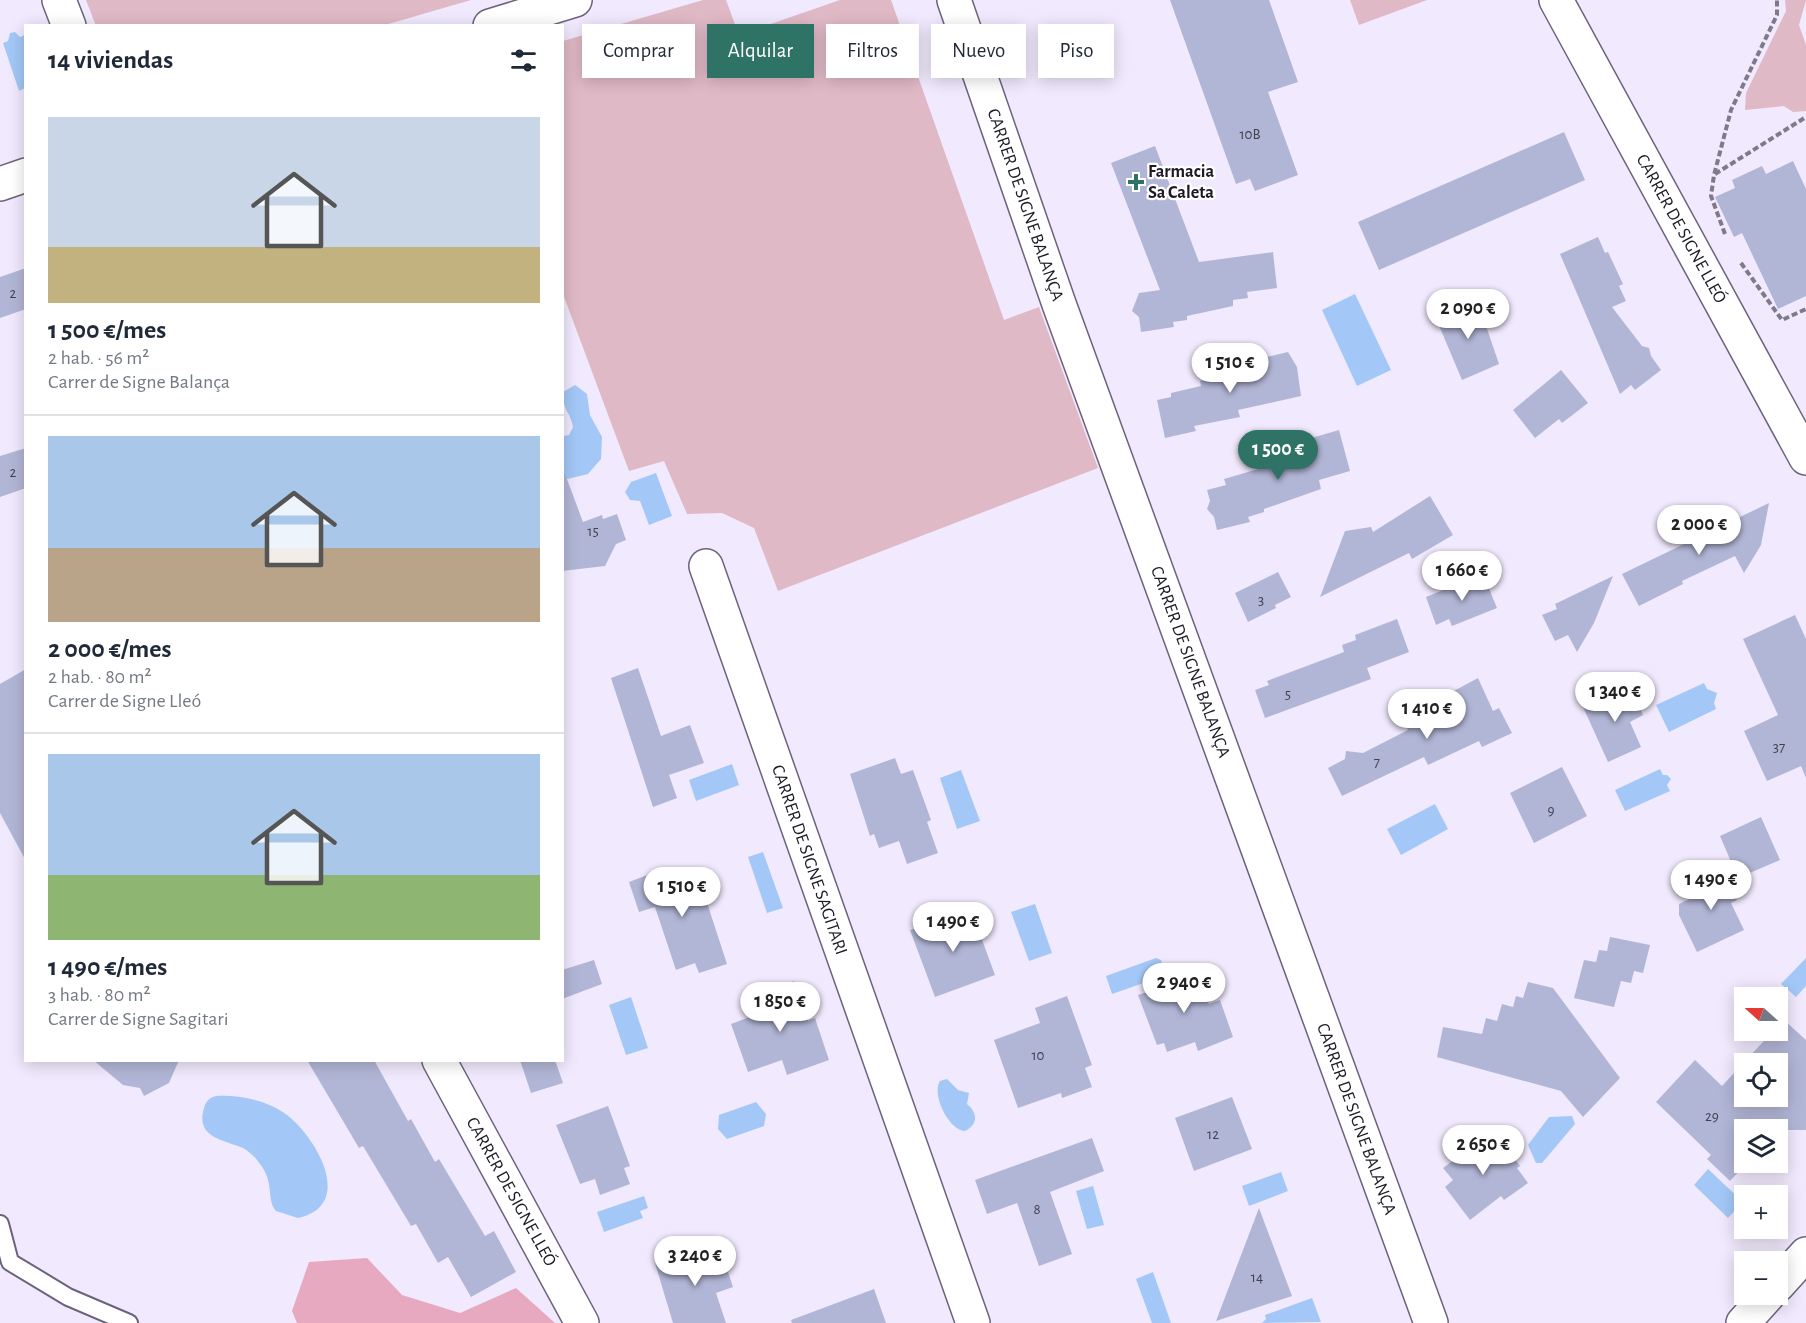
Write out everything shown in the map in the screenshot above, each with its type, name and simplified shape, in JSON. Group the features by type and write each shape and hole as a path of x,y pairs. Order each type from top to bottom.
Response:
{"street":[{"path":"59,0 68,24"},
{"path":"497,24 575,0"},
{"name":"CARRER DE SIGNE BALANÇA","path":"954,0 1059,304 1431,1323"},
{"name":"CARRER DE SIGNE LLEÓ","path":"1556,0 1806,458"},
{"path":"0,184 24,176"},
{"name":"CARRER DE SIGNE SAGITARI","path":"706,566 973,1323"},
{"name":"CARRER DE SIGNE LLEÓ","path":"440,1062 582,1323"},
{"path":"1788,1274 1806,1254"},
{"path":"1743,1323 1759,1305"}],"lane":[{"path":"0,1224 10,1262 68,1297 129,1323"}],"path":[{"path":"1726,238 1710,196 1714,175 1731,110 1777,15 1777,0"},
{"path":"1714,175 1806,117"},
{"path":"1737,257 1782,320 1806,309"}],"shaded area":[{"path":"86,0 471,0 388,24 95,24"},
{"path":"703,0 726,0 735,24 707,24 707,78 814,78 814,24 771,24 840,0 891,0 899,24 826,24 826,78 919,78 1004,320 1039,307 1098,468 778,591 754,528 722,513 687,514 664,461 629,471 564,297 564,41 582,35 582,78 695,78 695,24 621,24"},
{"path":"1350,0 1427,0 1359,25"},
{"path":"1785,0 1806,0 1799,25 1806,45 1806,111 1793,112 1784,106 1745,110 1746,93 1786,11"},
{"path":"367,1258 402,1295 460,1313 516,1288 555,1323 297,1323 292,1311 309,1262"}],"water":[{"path":"15,32 20,37 24,35 24,88 19,91 3,43 8,41 10,33"},
{"path":"1355,294 1391,370 1357,386 1322,310"},
{"path":"575,385 587,394 590,415 602,437 601,459 588,474 564,480 564,436 569,435 573,427 565,408 564,391"},
{"path":"656,473 672,516 649,525 640,501 630,500 625,492 631,482"},
{"path":"1704,683 1707,689 1717,693 1714,703 1716,709 1669,732 1656,705"},
{"path":"732,764 739,785 696,801 689,780"},
{"path":"1660,769 1663,775 1671,779 1667,785 1670,791 1625,811 1615,790"},
{"path":"961,770 980,821 957,829 940,778"},
{"path":"1435,804 1448,829 1401,855 1387,829"},
{"path":"763,852 783,908 767,913 748,857"},
{"path":"1035,904 1052,953 1029,961 1011,912"},
{"path":"1156,958 1161,960 1162,964 1146,972 1149,981 1112,994 1106,976"},
{"path":"1806,958 1806,986 1796,997 1788,990 1788,987 1781,984"},
{"path":"631,997 648,1048 626,1055 609,1005"},
{"path":"947,1079 958,1090 969,1093 967,1104 971,1107 975,1119 972,1126 965,1131 953,1125 940,1103 938,1087 940,1081"},
{"path":"216,1096 244,1097 263,1102 280,1110 298,1125 319,1154 328,1185 325,1200 315,1211 298,1218 276,1211 271,1202 265,1171 257,1160 243,1148 220,1140 207,1132 202,1118 205,1106 208,1100"},
{"path":"756,1102 766,1114 764,1126 727,1139 718,1129 719,1115"},
{"path":"1572,1116 1575,1124 1542,1163 1536,1163 1528,1145 1549,1117"},
{"path":"1708,1169 1734,1194 1734,1212 1728,1218 1694,1185"},
{"path":"1281,1172 1288,1191 1249,1206 1242,1186"},
{"path":"1093,1186 1104,1225 1087,1229 1076,1191"},
{"path":"644,1196 648,1208 640,1211 643,1218 604,1232 597,1212"},
{"path":"1153,1272 1171,1323 1152,1323 1136,1279"},
{"path":"1312,1298 1321,1322 1262,1323 1266,1319 1265,1315"}],"building":[{"path":"1170,0 1269,0 1298,82 1268,92 1298,175 1255,191 1250,179 1236,184"},
{"path":"1564,132 1585,180 1379,270 1358,222"},
{"path":"1155,146 1199,262 1273,252 1277,288 1247,292 1248,298 1233,300 1233,306 1187,316 1187,320 1173,322 1174,327 1141,332 1139,317 1132,311 1139,293 1160,290 1111,163"},
{"path":"1793,161 1806,189 1806,296 1778,309 1742,233 1734,237 1715,197 1735,188 1732,180 1762,166 1766,174"},
{"path":"1598,237 1623,284 1619,286 1626,301 1612,307 1642,346 1649,348 1651,356 1661,370 1635,390 1631,385 1620,394 1560,254"},
{"path":"24,269 24,310 0,318 0,277"},
{"path":"1472,300 1479,316 1482,314 1499,364 1462,380 1435,316"},
{"path":"1288,352 1297,367 1301,396 1238,410 1240,417 1194,426 1196,431 1165,438 1157,400 1171,397 1171,393 1201,386 1200,381 1215,378 1213,370"},
{"path":"1561,370 1588,403 1562,423 1559,419 1535,438 1513,410"},
{"path":"1339,430 1350,471 1319,480 1321,489 1264,509 1264,512 1248,517 1250,522 1217,530 1214,517 1207,509 1210,501 1207,490 1226,485 1224,479 1265,467 1264,459 1309,444 1308,439"},
{"path":"24,449 24,489 0,497 0,456"},
{"path":"564,474 583,522 602,515 603,519 617,514 626,540 616,544 605,566 564,571"},
{"path":"1430,496 1453,535 1412,559 1409,553 1320,597 1345,531 1371,527 1373,532"},
{"path":"1769,503 1761,545 1744,573 1735,556 1682,581 1683,584 1639,606 1622,574"},
{"path":"1278,572 1291,597 1275,605 1276,608 1248,622 1235,593"},
{"path":"1483,574 1497,608 1452,626 1449,619 1436,625 1426,597"},
{"path":"1613,576 1594,623 1577,652 1568,635 1555,641 1542,615 1557,609 1555,604"},
{"path":"1795,615 1806,639 1806,778 1801,766 1767,781 1744,731 1778,715 1743,639"},
{"path":"1397,619 1409,652 1367,668 1371,679 1265,718 1255,690 1269,685 1267,681 1344,652 1342,645 1356,640 1355,635"},
{"path":"638,668 661,736 690,725 704,763 669,775 677,798 653,807 611,678"},
{"path":"24,670 24,857 0,813 0,684"},
{"path":"1478,678 1493,711 1499,708 1512,733 1482,747 1479,741 1428,765 1424,757 1342,796 1328,768 1345,759 1346,751 1363,753 1456,704 1450,693"},
{"path":"1630,686 1643,715 1630,722 1641,747 1608,762 1583,707"},
{"path":"895,758 901,774 913,770 931,820 927,822 938,853 907,864 899,841 879,848 874,834 870,836 850,774"},
{"path":"1562,767 1587,816 1534,843 1510,793"},
{"path":"1761,817 1780,860 1738,878 1720,836"},
{"path":"1720,865 1737,900 1731,903 1744,930 1697,952 1679,915 1679,904 1702,893 1695,877"},
{"path":"696,869 727,964 699,973 695,963 676,970 655,907 639,912 629,882 658,871 662,881"},
{"path":"971,910 995,975 935,997 910,930"},
{"path":"1610,937 1650,945 1643,973 1634,971 1631,983 1621,981 1614,1007 1574,998 1584,960 1596,962 1599,950 1607,951"},
{"path":"594,960 602,984 564,998 564,969"},
{"path":"1189,967 1198,991 1204,989 1209,1004 1220,1000 1233,1037 1198,1051 1195,1042 1167,1052 1164,1043 1157,1045 1138,995 1160,988 1156,979"},
{"path":"794,981 808,1021 815,1018 829,1060 787,1075 782,1060 748,1072 731,1024 758,1014 752,996"},
{"path":"1528,982 1553,988 1620,1078 1583,1117 1561,1091 1437,1057 1443,1027 1482,1034 1486,1018 1497,1021 1502,1004 1513,1007 1516,996 1523,998"},
{"path":"1067,996 1092,1065 1085,1068 1092,1087 1062,1098 1061,1093 1018,1108 994,1040 1040,1023 1035,1008"},
{"path":"1788,1024 1806,1040 1806,1130 1788,1130 1788,1119 1734,1119 1734,1173 1738,1173 1730,1181 1707,1159 1711,1155 1656,1102 1695,1060 1722,1086 1734,1073 1734,1107 1788,1107 1788,1053 1753,1053 1764,1041 1788,1041"},
{"path":"95,1062 178,1062 169,1083 144,1096 140,1088 123,1085"},
{"path":"308,1062 375,1062 408,1121 411,1119 435,1162 439,1159 485,1236 494,1231 516,1272 471,1297 448,1257 438,1263 416,1224 411,1226 363,1146 359,1148"},
{"path":"521,1062 556,1062 563,1083 531,1093"},
{"path":"1232,1097 1252,1149 1194,1171 1175,1118"},
{"path":"608,1106 630,1166 624,1168 630,1184 600,1195 595,1179 580,1184 556,1125"},
{"path":"1489,1134 1498,1147 1503,1143 1520,1166 1517,1168 1528,1183 1504,1200 1501,1196 1470,1220 1445,1187 1453,1180 1443,1168"},
{"path":"1092,1138 1104,1171 1050,1192 1072,1254 1039,1266 1017,1203 987,1214 975,1180"},
{"path":"1259,1208 1292,1296 1216,1321"},
{"path":"720,1248 733,1287 716,1293 726,1323 673,1323 655,1263 690,1251 692,1258"},
{"path":"874,1289 886,1323 792,1323 791,1320"}],"place":[{"name":"Farmacia Sa Caleta","path":"1136,182"}]}
